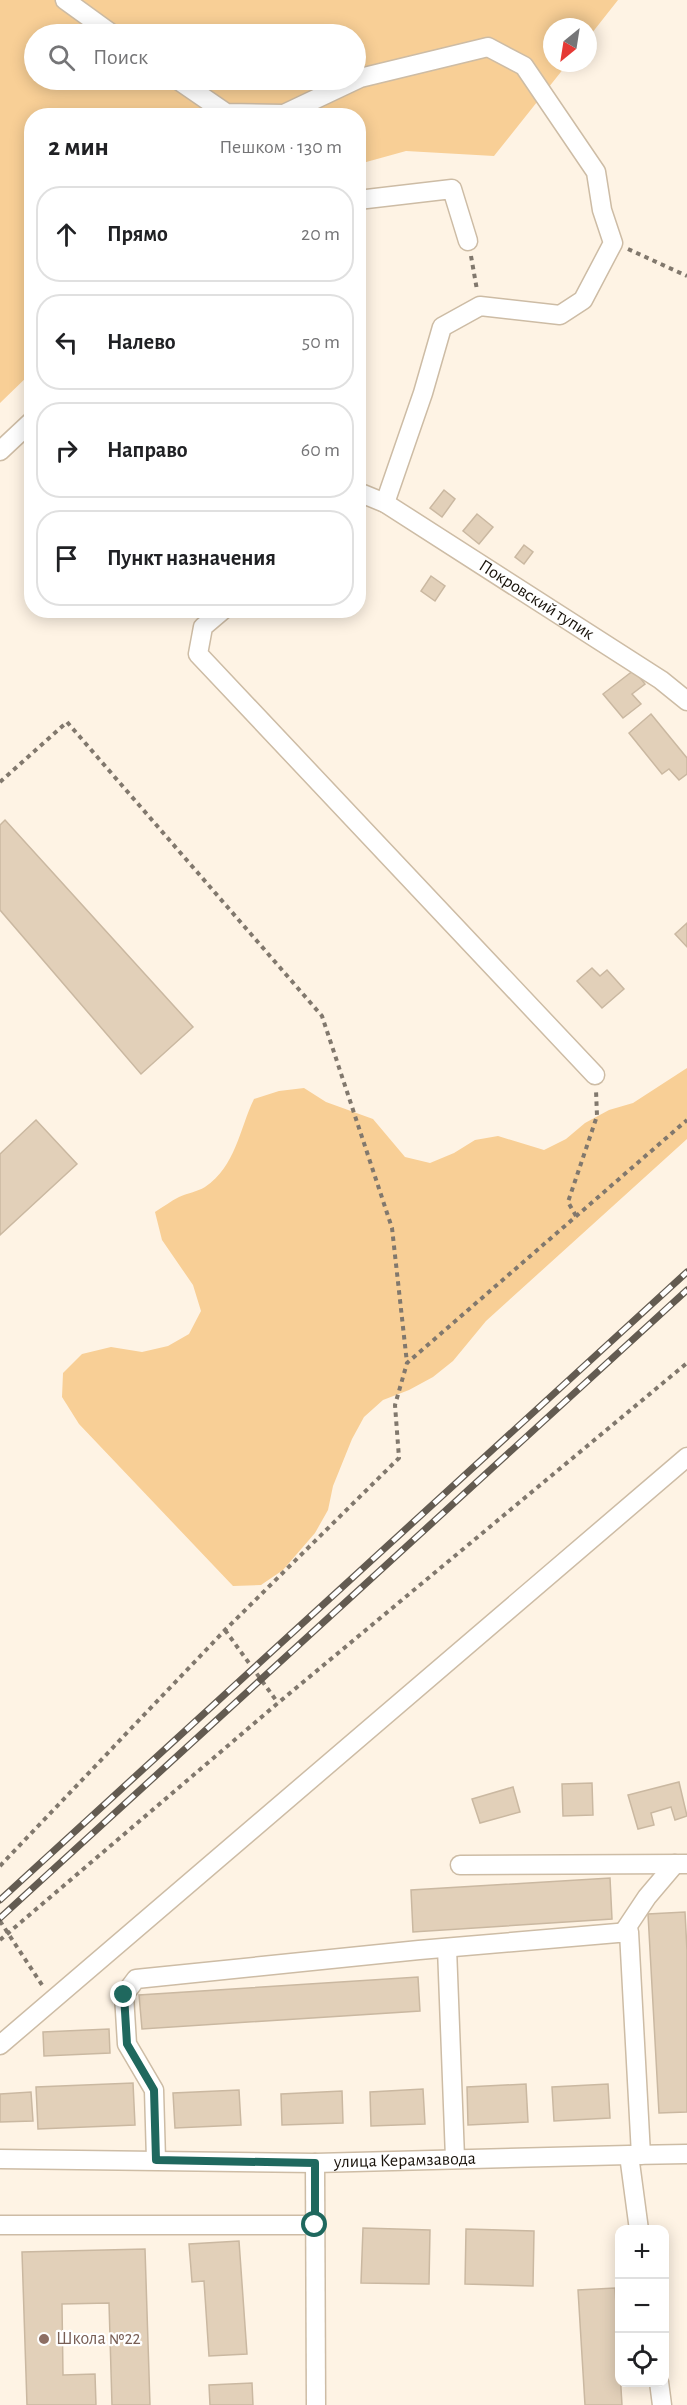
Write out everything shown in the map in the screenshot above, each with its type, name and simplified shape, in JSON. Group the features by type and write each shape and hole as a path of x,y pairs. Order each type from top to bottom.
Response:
{"street":[{"path":"64,0 98,24"},
{"path":"366,77 488,47 524,66 596,172 602,210 613,243 584,300 560,315 480,306 442,327 423,393 385,503 366,495"},
{"path":"193,90 219,108"},
{"path":"297,108 335,90"},
{"path":"366,199 452,189 468,241"},
{"path":"0,451 24,428"},
{"name":"Покровский тупик","path":"385,503 661,680 687,701"},
{"path":"214,618 203,627 198,654 595,1075"},
{"path":"0,2045 687,1457"},
{"path":"460,1865 681,1864"},
{"path":"623,1933 647,1897 681,1864"},
{"path":"156,2160 154,2090 127,2044 124,1995 136,1979 629,1932 639,2225"},
{"path":"447,1948 455,2158"},
{"name":"улица Керамзавода","path":"0,2159 315,2163 687,2154"},
{"path":"315,2163 316,2405"},
{"path":"0,2225 315,2225"},
{"path":"660,2387 662,2405"}],"path":[{"path":"468,241 480,306"},
{"path":"613,243 687,276"},
{"path":"0,782 67,722 322,1016 392,1228 407,1363 395,1405 399,1458 225,1630 0,1866"},
{"path":"576,1216 568,1202 597,1116 595,1075"},
{"path":"407,1363 687,1120"},
{"path":"0,1940 279,1703 687,1363"},
{"path":"225,1630 279,1703"},
{"path":"0,1921 52,2001"}],"shaded area":[{"path":"0,0 618,0 597,27 597,18 543,18 543,72 561,72 494,156 406,151 366,162 366,108 24,108 24,380 0,403"},
{"path":"687,1068 687,1139 486,1321 453,1361 433,1377 383,1400 364,1417 352,1439 333,1486 328,1510 315,1533 283,1570 261,1585 233,1586 79,1424 62,1397 63,1373 82,1354 111,1347 142,1352 168,1346 189,1334 201,1311 193,1285 162,1240 155,1212 179,1197 205,1187 224,1169 254,1099 279,1091 304,1088 326,1102 373,1119 405,1157 430,1163 454,1153 475,1140 498,1136 544,1150 566,1139 585,1123 609,1110 633,1103"}],"building":[{"path":"444,490 455,499 442,517 430,508"},
{"path":"477,514 493,527 479,544 463,531"},
{"path":"524,545 533,552 524,564 515,557"},
{"path":"431,576 445,586 435,601 421,591"},
{"path":"634,670 645,684 632,694 641,704 623,718 603,694"},
{"path":"651,714 687,758 687,774 679,780 669,769 662,774 629,733"},
{"path":"5,820 193,1027 141,1074 0,910 0,825"},
{"path":"687,923 687,947 675,934"},
{"path":"592,968 600,976 607,970 624,989 602,1008 577,981"},
{"path":"36,1120 77,1164 0,1235 0,1154"},
{"path":"679,1782 687,1816 675,1820 671,1807 651,1813 654,1825 638,1829 628,1795"},
{"path":"592,1783 593,1815 563,1816 562,1784"},
{"path":"513,1787 520,1812 480,1823 472,1799"},
{"path":"610,1878 612,1919 413,1932 411,1890"},
{"path":"685,1912 687,2112 659,2113 648,1914"},
{"path":"418,1977 420,2011 142,2029 139,1995"},
{"path":"109,2029 110,2053 44,2056 43,2032"},
{"path":"133,2083 135,2125 38,2129 36,2087"},
{"path":"526,2084 528,2122 468,2125 467,2087"},
{"path":"608,2084 610,2118 554,2121 552,2087"},
{"path":"423,2089 425,2124 371,2126 370,2092"},
{"path":"239,2090 241,2125 175,2128 173,2093"},
{"path":"342,2091 343,2123 282,2125 281,2094"},
{"path":"31,2092 33,2121 0,2122 0,2094"},
{"path":"363,2228 430,2230 429,2284 361,2283"},
{"path":"466,2229 534,2231 533,2286 465,2284"},
{"path":"239,2241 247,2354 209,2356 204,2281 192,2282 189,2244"},
{"name":"Школа №22","path":"145,2249 150,2405 112,2405 109,2303 62,2304 63,2375 95,2374 96,2405 27,2405 22,2252"},
{"path":"615,2288 615,2387 621,2387 622,2405 585,2405 578,2290"},
{"path":"252,2383 253,2405 210,2405 209,2385"}],"railway":[{"path":"0,1900 687,1272"},
{"path":"0,1918 687,1290"}],"place":[{"name":"Школа №22","path":"44,2339"}],"route":[{"path":"124,1995 127,2044 154,2090 156,2160 315,2163 315,2225"}]}
